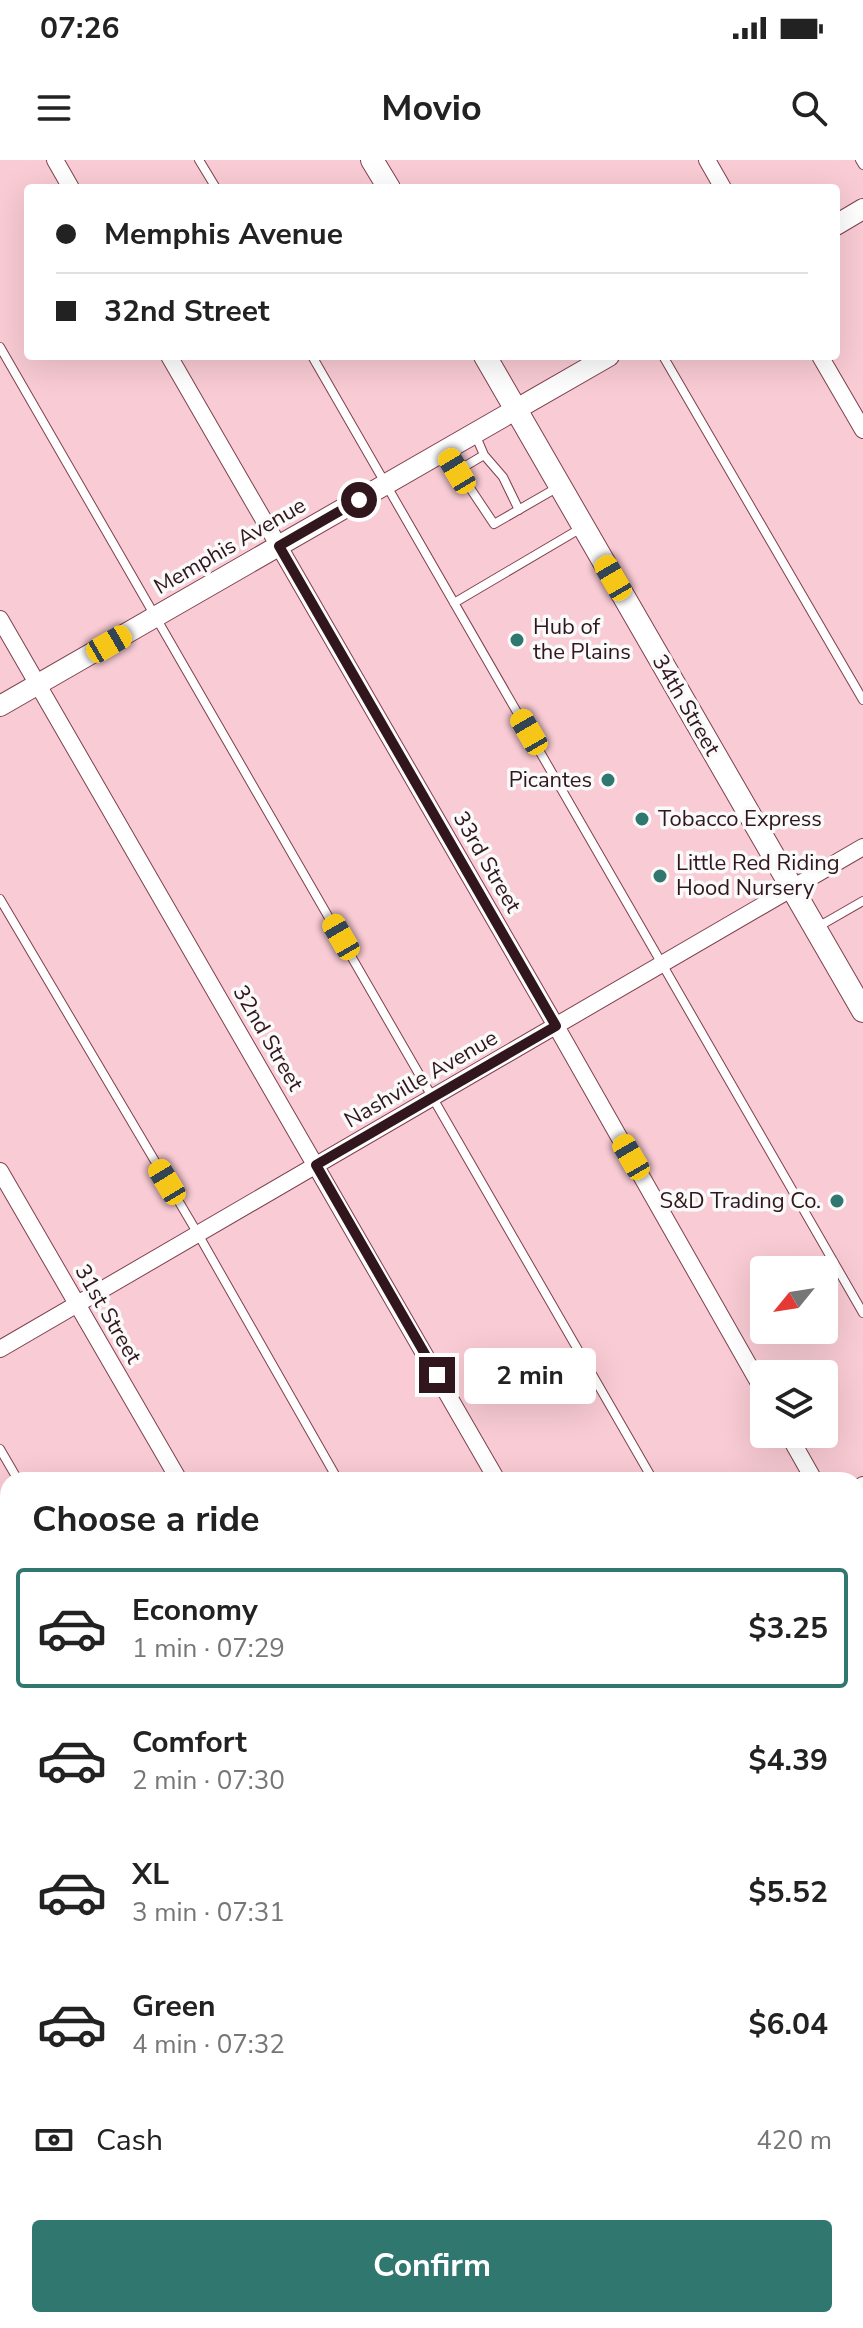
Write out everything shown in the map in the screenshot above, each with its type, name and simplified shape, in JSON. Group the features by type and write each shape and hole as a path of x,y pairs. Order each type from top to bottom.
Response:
{"main road":[{"path":"372,160 387,184"},
{"name":"34th Street","path":"487,360 815,928 856,985 863,1011"}],"street":[{"path":"55,160 69,184"},
{"path":"707,160 721,184"},
{"path":"840,223 863,209"},
{"name":"33rd Street","path":"171,360 750,1367"},
{"name":"Memphis Avenue","path":"0,706 602,360"},
{"path":"822,360 863,430"},
{"name":"32nd Street","path":"0,619 492,1472"},
{"name":"Nashville Avenue","path":"0,1349 863,847"},
{"name":"31st Street","path":"0,1171 174,1472"},
{"path":"796,1448 809,1472"}],"lane":[{"path":"199,160 214,184"},
{"path":"0,347 648,1472"},
{"path":"314,360 863,1313"},
{"path":"665,360 863,700"},
{"path":"474,433 484,455 503,477 519,510"},
{"path":"445,450 494,524 560,486"},
{"path":"457,471 484,455"},
{"path":"454,603 583,526"},
{"path":"0,899 198,1234 333,1472"},
{"path":"815,928 861,905"},
{"path":"0,1449 13,1472"}],"place":[{"name":"Hub of the Plains","path":"517,640"},
{"name":"Picantes","path":"608,780"},
{"name":"Tobacco Express","path":"642,819"},
{"name":"Little Red Riding Hood Nursery","path":"660,876"},
{"name":"S&D Trading Co.","path":"837,1201"}],"route":[{"path":"359,500 279,546 556,1026 316,1165 437,1375"}]}
